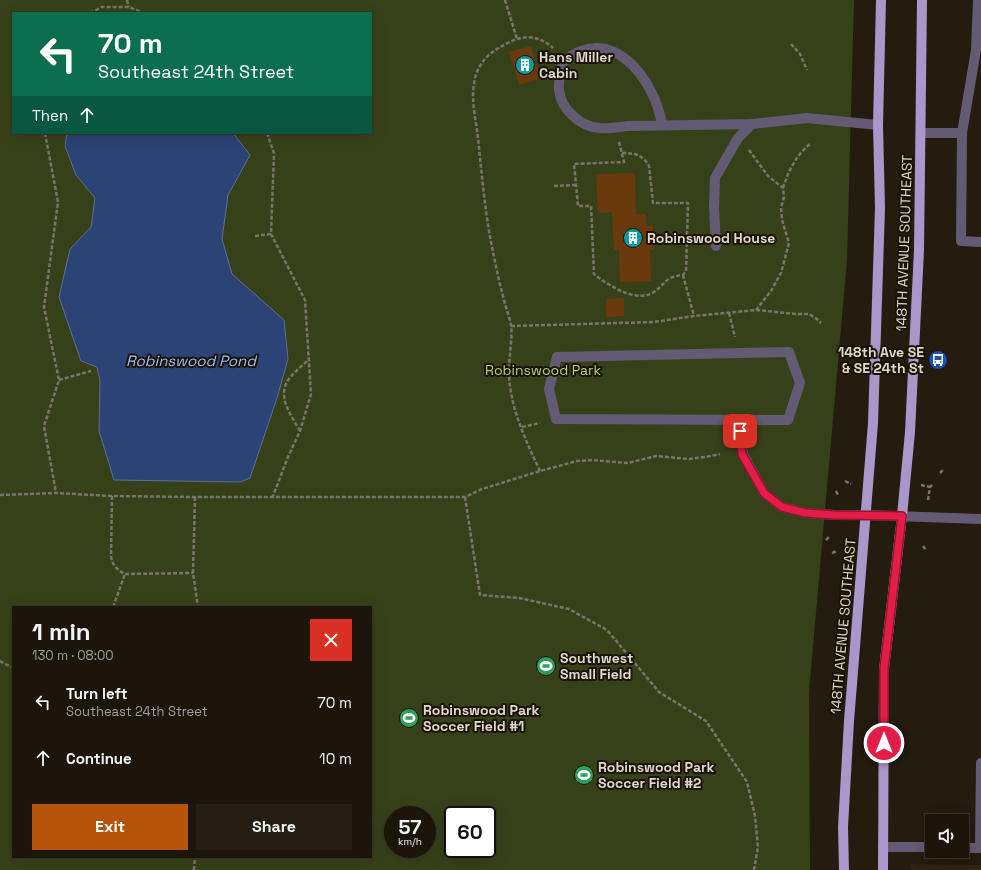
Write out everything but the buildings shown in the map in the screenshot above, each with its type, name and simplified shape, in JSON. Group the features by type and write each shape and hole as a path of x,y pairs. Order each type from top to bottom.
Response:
{"main road":[{"name":"148TH AVENUE SOUTHEAST","path":"844,870 843,827 849,721 873,423 880,208 878,125 881,0"},
{"name":"148TH AVENUE SOUTHEAST","path":"883,870 884,669 902,516 910,432 920,250 922,0"}],"street":[{"path":"978,0 976,50 962,133 961,241 981,242"},
{"path":"662,125 651,92 641,75 624,56 609,50 589,48 575,53 563,62 559,89 560,95 567,109 580,121 598,128 662,125 752,124 807,118 878,125"},
{"path":"716,246 714,207 715,178 738,138 752,124"},
{"path":"921,133 962,133"},
{"path":"789,352 800,383 788,420 738,420 556,419 549,389 557,357 789,352"},
{"path":"738,420 742,454 764,493 782,507 806,513 834,515 981,518"},
{"path":"969,848 980,848 981,763"},
{"path":"883,847 925,847"}],"path":[{"path":"127,0 129,7"},
{"path":"505,0 517,39"},
{"path":"92,12 102,7 129,7 142,12"},
{"path":"540,471 528,446 516,413 509,377 511,326 497,273 485,206 473,93 476,74 485,58 497,48 517,39 532,37 543,40 555,49 563,62"},
{"path":"791,44 800,54 807,70"},
{"path":"45,134 58,202 44,307 60,380 44,426 56,493"},
{"path":"267,134 274,153 271,234 305,300 311,394 300,431 288,457 274,496"},
{"path":"738,138 768,176 783,188"},
{"path":"756,310 771,291 781,273 789,243 782,220 781,208 784,198 783,188 795,161 802,150 810,144"},
{"path":"683,275 670,278 652,293 641,296 616,289 604,283 594,274 591,206 578,206 574,164 624,162 622,153 633,153 642,157 650,166 653,204 688,203 686,270 683,275 694,316"},
{"path":"554,186 575,185"},
{"path":"255,236 271,234"},
{"path":"511,326 654,322 694,316 756,310 808,314 821,323"},
{"path":"729,313 736,338"},
{"path":"300,431 289,411 284,397 286,384 308,360"},
{"path":"60,380 91,371"},
{"path":"0,495 56,493 112,496 195,497 466,497 482,489 540,471 577,462 592,460 628,463 656,456 689,458 720,454"},
{"path":"940,473 943,470"},
{"path":"845,481 850,484"},
{"path":"918,485 931,486 928,500"},
{"path":"836,491 838,495"},
{"path":"112,496 111,559 115,567 124,574 193,572"},
{"path":"195,497 193,572 198,606"},
{"path":"466,497 480,595 519,598 569,609 607,630 659,692 706,721 747,782 755,816 758,847 754,870"},
{"path":"826,540 829,537"},
{"path":"923,546 926,550"},
{"path":"832,553 837,551"},
{"path":"113,606 124,574"},
{"path":"0,661 12,667"},
{"path":"194,870 195,858"}],"shaded area":[{"path":"910,864 981,865 981,870 910,870"}],"green space":[{"name":"Robinswood Park","path":"0,0 854,0 847,260 809,692 810,870 0,870"}],"water":[{"name":"Robinswood Pond","path":"67,134 234,134 250,155 228,195 222,239 232,274 284,320 288,359 277,398 250,478 240,482 114,480 99,431 100,381 97,367 81,361 59,297 70,249 91,227 95,198 76,175 65,146"}],"place":[{"name":"Hans Miller Cabin","path":"525,65"},
{"name":"Robinswood House","path":"633,238"},
{"name":"148th Ave SE & SE 24th St","path":"938,360"},
{"name":"Southwest Small Field","path":"546,666"},
{"name":"Robinswood Park Soccer Field #1","path":"409,718"},
{"name":"Robinswood Park Soccer Field #2","path":"584,775"}],"route":[{"path":"740,431 742,454 764,493 782,507 806,513 902,516 884,669 884,743"}]}
